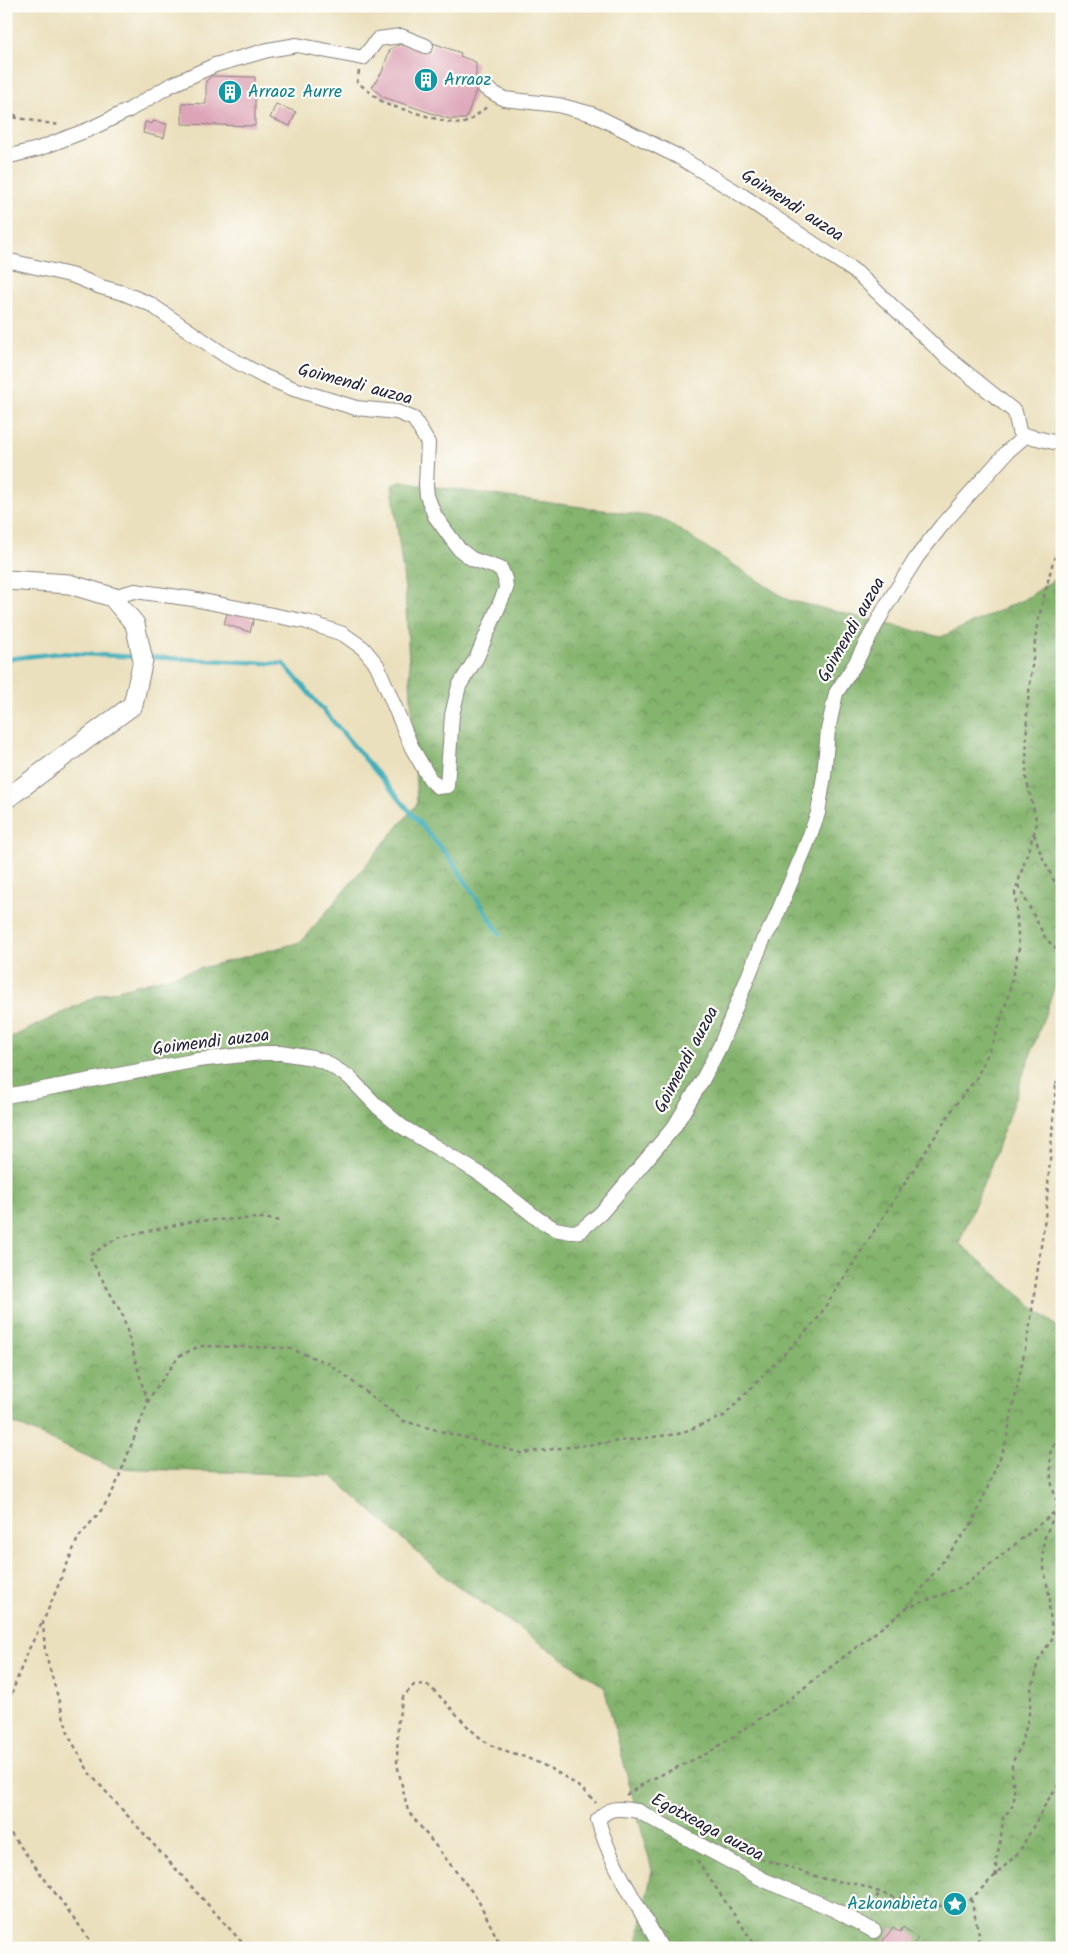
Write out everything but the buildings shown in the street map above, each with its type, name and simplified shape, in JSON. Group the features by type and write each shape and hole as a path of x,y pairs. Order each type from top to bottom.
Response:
{"main road":[{"path":"6,580 69,584 112,597 135,624 142,653 133,705 6,799"}],"street":[{"path":"6,157 38,149 90,129 129,110 169,86 215,65 268,50 297,45 363,58 378,39 401,36 426,46"},
{"name":"Goimendi auzoa","path":"6,1096 198,1060 262,1053 281,1053 313,1058 325,1062 349,1077 376,1106 401,1126 482,1174 538,1219 556,1229 571,1232 580,1231 588,1226 674,1127 703,1079 720,1046 763,940 773,924 806,846 818,812 824,776 828,730 836,693 855,664 874,626 917,557 942,525 1001,458 1023,438 1019,431 1015,412 943,354 857,273 743,196 679,157 592,114 558,105 504,99 485,88"},
{"name":"Goimendi auzoa","path":"6,260 74,276 150,304 226,356 263,376 294,389 356,408 397,412 414,419 428,443 427,496 435,516 459,549 472,559 501,569 506,589 477,656 459,686 452,715 447,786 438,787 430,779 412,748 377,665 363,648 343,634 307,622 193,599 135,591 112,597"},
{"path":"1023,438 1035,437 1062,444"},
{"name":"Egotxeaga auzoa","path":"607,1811 620,1809 638,1811 764,1880 835,1910 874,1931"},
{"path":"607,1811 598,1820 611,1854 661,1948"}],"path":[{"path":"363,58 357,82 371,94 385,104 447,122 462,124 472,119 498,95"},
{"path":"6,111 22,118"},
{"path":"6,116 59,125"},
{"path":"6,1709 26,1655 43,1622 78,1538 103,1508 115,1487 150,1396 179,1356 200,1346 288,1348 328,1364 404,1421 520,1453 678,1434 724,1416 816,1321 956,1104 976,1079 995,1038 1007,1000 1018,948 1016,892 1037,823 1026,778 1027,709 1037,626 1052,565 1062,542"},
{"path":"1034,832 1041,854 1062,896"},
{"path":"1018,885 1046,939 1062,954"},
{"path":"502,1948 477,1898 408,1810 397,1764 398,1721 403,1697 414,1685 426,1684 440,1695 462,1720 488,1744 540,1763 570,1781 607,1811 622,1798 648,1781 708,1753 788,1700 908,1608 973,1522 1005,1446 1030,1325 1046,1210 1056,1085 1062,1065"},
{"path":"1056,1085 1062,1101"},
{"path":"147,1403 123,1316 89,1256 118,1238 194,1221 262,1218 281,1221"},
{"path":"996,1876 998,1850 1003,1829 1003,1816 1012,1810 1015,1797 1012,1767 1032,1703 1031,1684 1034,1680 1037,1663 1052,1637 1050,1600 1044,1565 1044,1543 1046,1533 1058,1509 1058,1501 1056,1500 1051,1482 1050,1453 1062,1430"},
{"path":"908,1608 964,1586 1062,1506"},
{"path":"43,1622 46,1652 69,1736 90,1774 247,1948"},
{"path":"751,1856 826,1879 856,1884 879,1892 940,1906 971,1899 1019,1852 1062,1779"},
{"path":"6,1827 96,1948"},
{"path":"696,1858 757,1948"},
{"path":"860,1924 870,1912 879,1892"},
{"path":"971,1899 979,1934 977,1948"}],"green space":[{"path":"400,482 661,518 788,600 941,637 1027,598 1062,574 1062,967 989,1170 959,1243 1062,1331 1062,1948 636,1948 652,1870 604,1687 445,1577 332,1476 114,1468 6,1420 6,1040 99,995 301,942 417,804 405,590 392,485"}],"waterway":[{"path":"6,659 60,653 139,657"},
{"path":"146,657 284,664 453,862 500,934"}],"place":[{"name":"Arraoz","path":"426,80"},
{"name":"Arraoz Aurre","path":"230,92"},
{"name":"Azkonabieta","path":"955,1904"}]}
